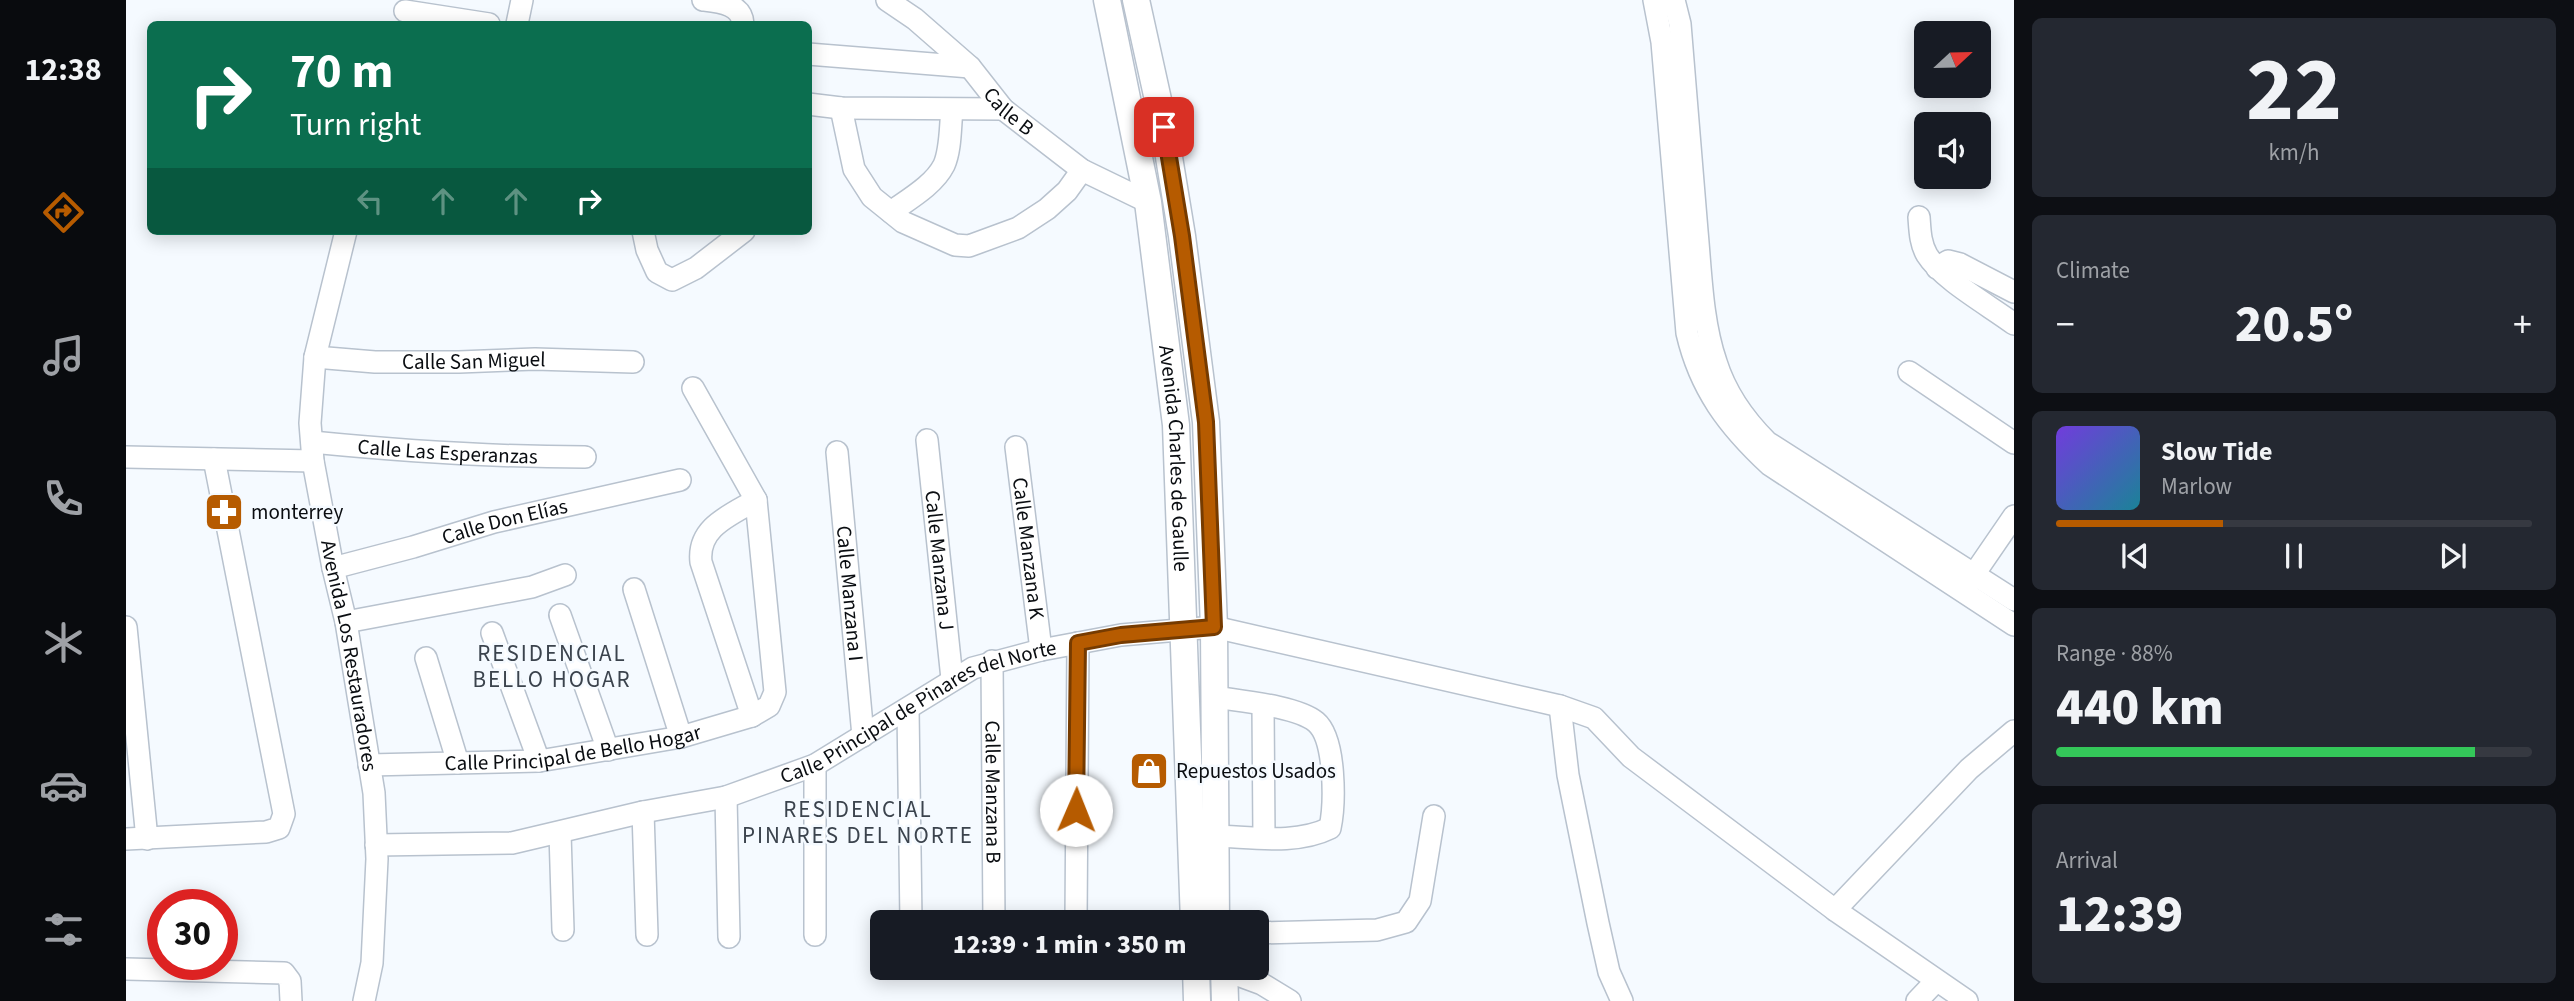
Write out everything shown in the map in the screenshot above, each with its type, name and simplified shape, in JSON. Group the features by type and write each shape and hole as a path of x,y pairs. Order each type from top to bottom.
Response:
{"main road":[{"name":"Avenida Charles de Gaulle","path":"1136,0 1164,127 1182,236 1206,422 1214,627 1216,910"},
{"name":"Avenida Charles de Gaulle","path":"1111,2 1148,202 1176,425 1194,910"},
{"path":"1176,425 1206,422"},
{"path":"1196,980 1197,1001"},
{"path":"1224,980 1225,1001"}],"street":[{"path":"518,21 522,0"},
{"path":"703,0 722,2 737,9 744,21"},
{"name":"Calle B","path":"887,0 915,19 970,67 1003,109 1082,170 1148,202"},
{"path":"1654,0 1662,42 1687,333 1692,356 1716,405 1739,436 1770,465 1968,582 2014,600"},
{"path":"1674,0 1680,24 1702,282 1711,344 1729,394 1749,423 1767,442 1968,582 2014,625"},
{"path":"404,12 468,21"},
{"path":"812,54 970,67"},
{"path":"812,104 841,108 1003,109"},
{"path":"841,108 854,169 872,197 903,222 955,245 968,246 1018,228 1047,209 1067,191 1082,170"},
{"path":"891,212 935,177 944,164 951,110"},
{"path":"1919,217 1921,242 1937,268 2014,324"},
{"name":"Avenida Los Restauradores","path":"345,235 315,357 310,423 374,793 376,845 372,963 364,1001"},
{"path":"644,235 657,272 672,280 696,268 739,235"},
{"path":"1937,268 1948,261 1960,264 2014,292"},
{"name":"Calle San Miguel","path":"315,357 375,362 535,359 633,362"},
{"path":"1909,372 2014,443"},
{"path":"693,388 756,500 775,692 761,711"},
{"name":"Calle Manzana J","path":"927,440 952,679"},
{"name":"Calle Manzana K","path":"1016,447 1041,650"},
{"name":"Calle Las Esperanzas","path":"126,457 214,459 313,451 585,457"},
{"name":"Calle Manzana I","path":"837,452 863,736"},
{"path":"126,627 136,839 266,832 279,828 284,814 214,459"},
{"name":"Calle Don Elías","path":"333,568 494,522 680,480"},
{"path":"756,500 712,526 700,549 701,562 761,711"},
{"path":"1968,582 2014,516"},
{"path":"346,622 532,587 565,575"},
{"path":"634,589 681,737"},
{"path":"560,615 608,750"},
{"name":"Calle Principal de Pinares del Norte","path":"376,845 512,843 643,812 726,797 815,765 952,679 992,661 1121,635 1214,627 1560,706 1594,718 1631,757 1835,910 1967,1001"},
{"path":"492,634 539,761"},
{"path":"1076,910 1078,643"},
{"path":"426,659 458,763"},
{"name":"Calle Manzana B","path":"992,661 993,910"},
{"path":"1214,697 1291,711 1315,721 1324,733 1332,771 1330,828 1298,838 1215,836"},
{"path":"1263,706 1264,837"},
{"path":"1560,706 1568,775 1598,923 1609,972 1622,1001"},
{"path":"908,709 911,910"},
{"name":"Calle Principal de Bello Hogar","path":"369,765 539,761 681,737 761,711"},
{"path":"1835,910 1969,769 2014,732"},
{"path":"815,765 815,935"},
{"path":"726,797 729,937"},
{"path":"643,812 647,935"},
{"path":"1269,933 1377,930 1406,922 1420,901 1434,816"},
{"path":"560,833 563,930"},
{"path":"126,969 284,974 290,981 291,1001"},
{"path":"1252,980 1290,1001"},
{"path":"1917,1001 1936,981"}],"place":[{"name":"monterrey","path":"224,512"},
{"name":"Repuestos Usados","path":"1149,771"}],"district":[{"name":"RESIDENCIAL BELLO HOGAR","path":"552,666"},
{"name":"RESIDENCIAL PINARES DEL NORTE","path":"858,822"}],"route":[{"path":"1076,810 1078,643 1121,635 1214,627 1206,422 1182,236 1164,127"}]}
